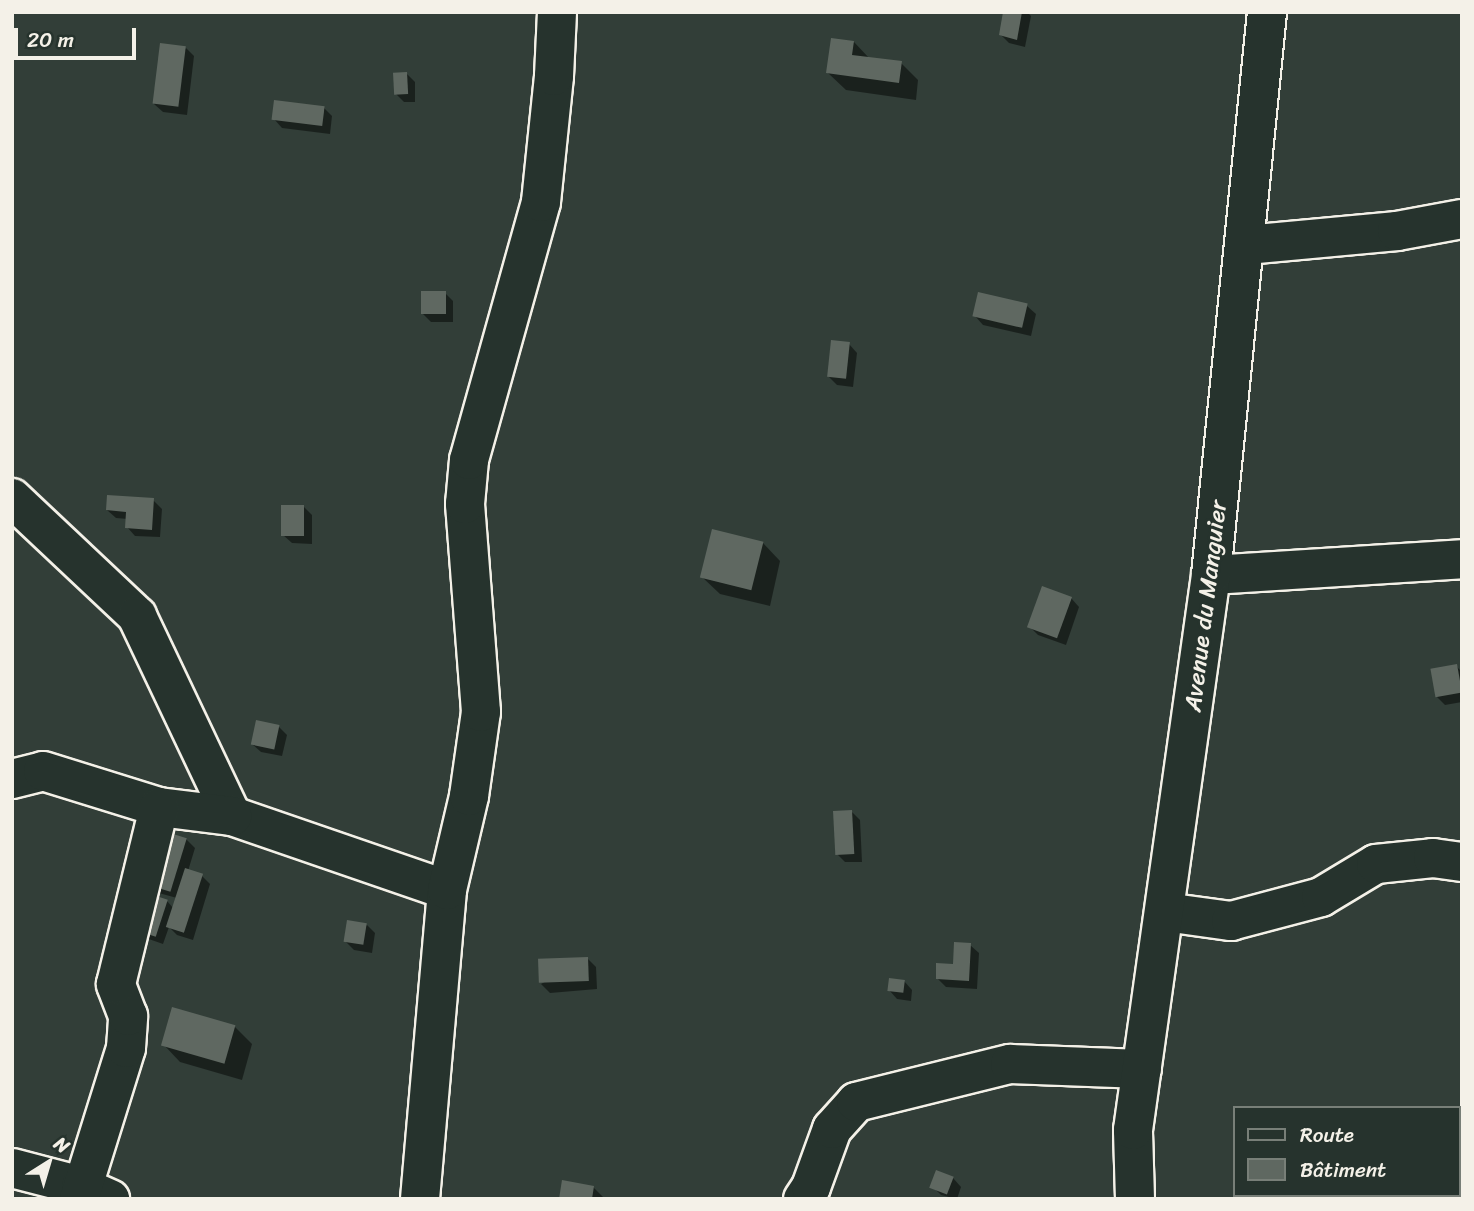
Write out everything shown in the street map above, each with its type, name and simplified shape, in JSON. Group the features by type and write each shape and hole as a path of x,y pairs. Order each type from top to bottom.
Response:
{"street":[{"path":"420,1199 447,890 470,796 481,712 465,504 469,460 541,202 554,76 557,12"},
{"name":"Avenue du Manguier","path":"1135,1199 1133,1130 1212,575 1267,12"},
{"path":"1246,245 1398,231 1462,219"},
{"path":"12,498 136,617 232,816"},
{"path":"1212,575 1462,559"},
{"path":"12,779 43,771 159,807 232,816 447,890"},
{"path":"12,1168 90,1194 126,1048 128,1016 116,984 159,807"},
{"path":"1165,912 1231,921 1321,897 1376,864 1433,858 1462,862"},
{"path":"803,1199 832,1129 856,1102 1010,1064 1142,1069"}],"building":[{"path":"1003,12 1022,12 1017,40 999,35"},
{"path":"831,38 854,41 852,55 902,61 899,83 826,73"},
{"path":"160,43 186,46 178,107 153,104"},
{"path":"407,72 408,94 394,95 393,73"},
{"path":"274,100 325,106 322,126 272,120"},
{"path":"421,291 446,291 446,314 421,314"},
{"path":"978,292 1028,303 1022,328 972,316"},
{"path":"831,340 850,342 846,379 827,377"},
{"path":"107,495 154,498 152,530 125,528 126,512 106,510"},
{"path":"281,505 304,505 304,536 281,536"},
{"path":"712,529 763,542 751,590 700,578"},
{"path":"1042,586 1072,597 1057,638 1027,627"},
{"path":"1457,664 1462,693 1435,697 1430,669"},
{"path":"256,720 279,725 274,749 251,744"},
{"path":"852,810 854,854 835,855 833,811"},
{"path":"160,830 187,838 170,892 144,884"},
{"path":"185,868 203,874 184,933 166,927"},
{"path":"144,892 168,900 156,937 132,929"},
{"path":"347,920 367,923 363,945 344,942"},
{"path":"954,942 971,943 969,981 936,979 936,963 953,964"},
{"path":"588,957 589,981 539,983 538,959"},
{"path":"889,978 905,980 903,993 887,991"},
{"path":"172,1007 235,1025 224,1064 161,1045"},
{"path":"936,1170 954,1177 947,1195 929,1188"},
{"path":"562,1180 594,1186 592,1199 559,1199"},
{"path":"1360,1197 1390,1197 1390,1199"}]}
